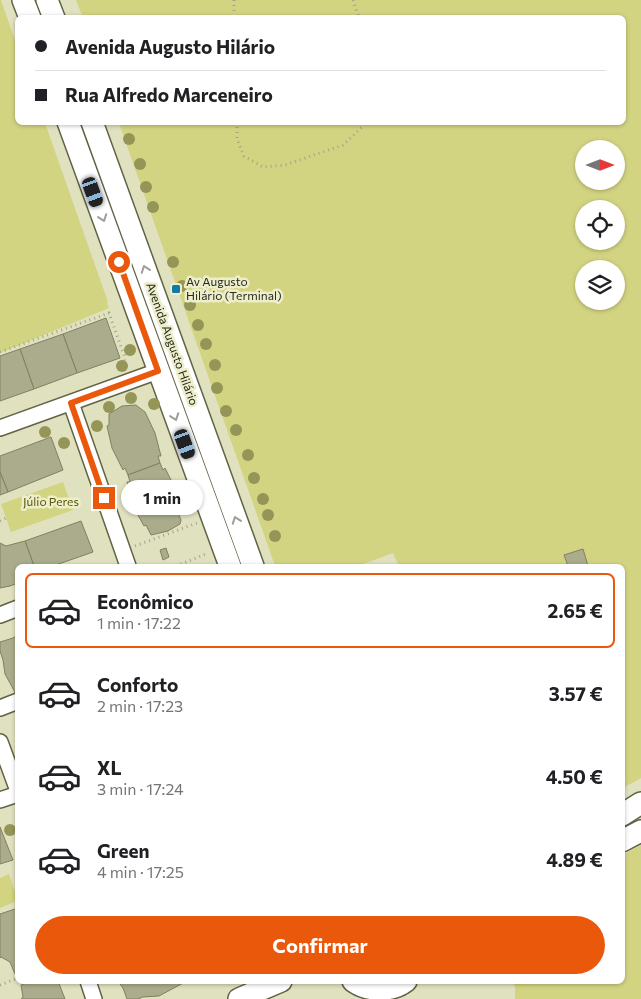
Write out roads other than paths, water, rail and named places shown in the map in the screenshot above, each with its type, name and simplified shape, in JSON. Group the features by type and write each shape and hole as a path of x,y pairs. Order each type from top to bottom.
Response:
{"main road":[{"path":"23,0 29,15"},
{"path":"47,0 53,15"},
{"name":"Avenida Augusto Hilário","path":"69,125 226,557"},
{"name":"Avenida Augusto Hilário","path":"93,125 252,564"},
{"path":"625,813 641,803"},
{"path":"625,839 641,831"},
{"path":"240,999 274,984"},
{"path":"360,984 371,989 388,989 401,984"}],"street":[{"path":"0,428 158,371"},
{"path":"71,403 127,564"},
{"path":"0,615 15,609"},
{"path":"0,708 15,702"},
{"path":"0,742 15,784"},
{"path":"0,800 15,794"},
{"path":"89,984 94,999"}],"place":[{"name":"Av Augusto Hilário (Terminal)","path":"176,289"}],"park label":[{"name":"Júlio Peres","path":"51,502"}]}
